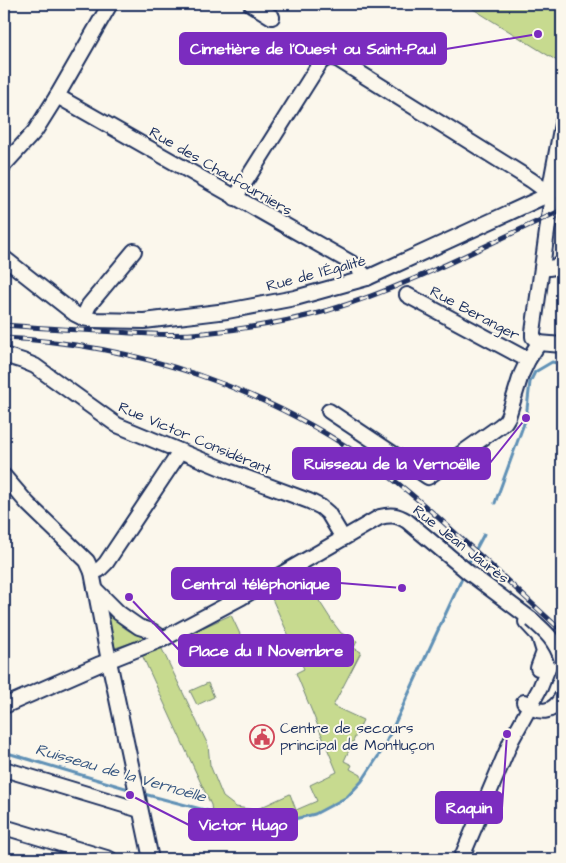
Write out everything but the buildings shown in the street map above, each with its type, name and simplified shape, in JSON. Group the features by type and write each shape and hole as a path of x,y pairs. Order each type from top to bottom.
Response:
{"street":[{"path":"4,165 35,131 110,4"},
{"path":"251,4 272,17"},
{"path":"235,198 320,63 325,58 332,57 549,193"},
{"name":"Rue des Chaufourniers","path":"57,96 355,265 367,278"},
{"path":"562,124 549,193 551,203 533,332 534,338 540,343 562,345"},
{"name":"Rue de l'Égalité","path":"79,316 94,320 144,321 227,311 295,298 367,278 562,187"},
{"path":"4,258 79,316 134,251"},
{"path":"542,269 562,264"},
{"name":"Rue Beranger","path":"407,295 528,360"},
{"path":"329,411 428,477 505,422 521,375 528,360 540,343"},
{"name":"Rue Victor Considérant","path":"4,355 35,366 117,426 231,472 310,501 328,513 343,538"},
{"path":"92,572 100,570 106,563 180,452"},
{"path":"4,476 28,504 87,561 92,572 151,859"},
{"path":"4,490 14,493 28,504"},
{"name":"Rue Jean Jaurès","path":"343,538 380,517 389,514 398,515 549,634 562,660"},
{"path":"4,706 163,639 242,597 343,538"},
{"path":"96,589 119,613 139,627 152,631 163,639"},
{"name":"Rue Jean Jaurès","path":"511,604 540,636 544,652 524,702 530,706"},
{"path":"461,859 510,741 540,688 562,633"},
{"path":"530,706 543,712 558,705 562,697"},
{"path":"4,769 139,804"},
{"path":"4,827 110,859"}],"green space":[{"path":"465,4 562,4 562,64"},
{"path":"302,574 341,633 357,641 354,648 361,652 333,706 363,720 344,761 352,765 350,769 361,775 362,781 347,797 315,814 278,823 254,823 212,812 211,805 142,655 161,647 208,745 210,765 223,797 236,807 255,810 290,794 296,810 317,801 310,785 337,772 296,673 304,669 268,590"},
{"path":"107,610 124,627 145,638 115,648"},
{"path":"231,615 247,649 240,652 238,649 218,659 203,650 185,650 179,638"},
{"path":"208,683 214,697 197,705 190,691"}],"waterway":[{"name":"Ruisseau de la Vernoëlle","path":"495,503 526,418 530,382 535,372 552,362 562,364"},
{"name":"Ruisseau de la Vernoëlle","path":"467,566 484,534"},
{"name":"Ruisseau de la Vernoëlle","path":"140,793 254,823 278,823 315,814 347,797 362,781 383,749 464,574"},
{"name":"Ruisseau de la Vernoëlle","path":"4,752 132,790"}],"railway":[{"path":"4,325 171,335 219,331 281,322 326,311 387,290 446,265 562,210"},
{"path":"4,338 53,342 151,361 198,375 245,393 290,414 333,438 401,485 562,631"}],"place":[{"name":"Cimetière de l’Ouest ou Saint-Paul","path":"538,34"},
{"name":"Ruisseau de la Vernoëlle","path":"526,418"},
{"name":"Central téléphonique","path":"402,588"},
{"name":"Place du 11 Novembre","path":"129,597"},
{"name":"Raquin","path":"507,734"},
{"name":"Centre de secours principal de Montluçon","path":"262,737"},
{"name":"Victor Hugo","path":"130,795"}]}
